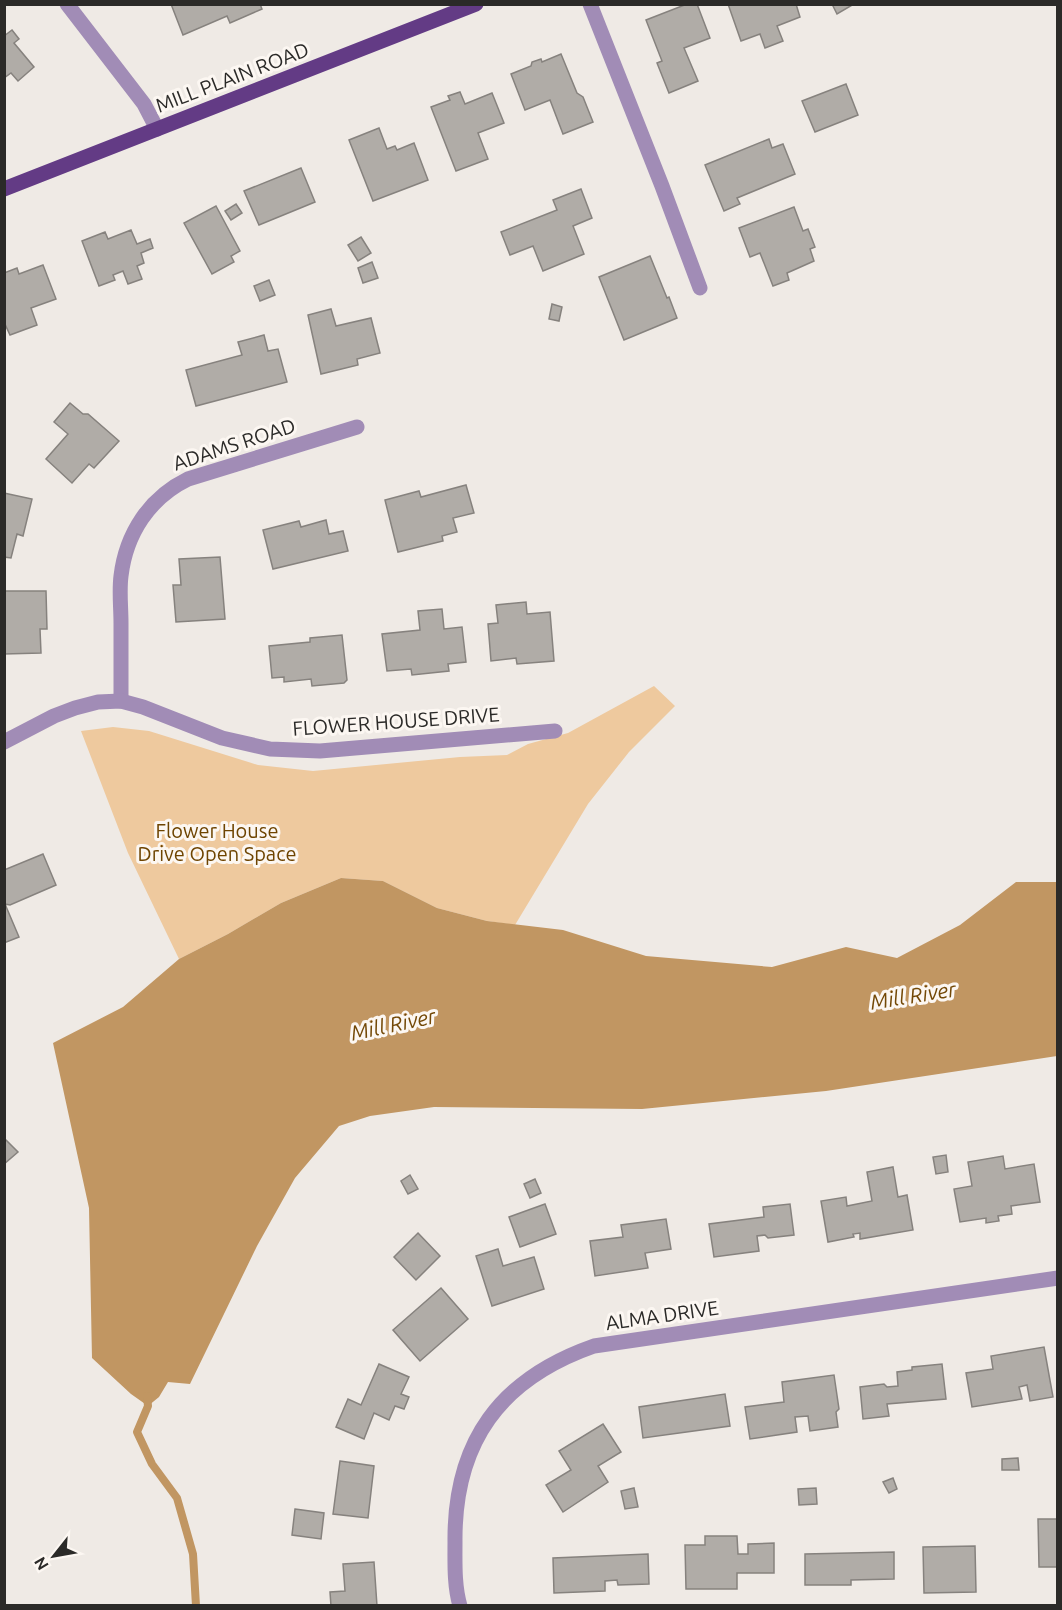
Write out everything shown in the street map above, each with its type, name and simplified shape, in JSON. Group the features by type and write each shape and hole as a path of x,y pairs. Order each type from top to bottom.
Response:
{"main road":[{"name":"MILL PLAIN ROAD","path":"4,189 476,4"}],"street":[{"path":"68,4 144,104 157,129"},
{"path":"590,4 700,288"},
{"name":"ADAMS ROAD","path":"122,701 120,578 125,554 134,531 147,510 171,487 188,479 357,427"},
{"name":"FLOWER HOUSE DRIVE","path":"4,741 75,708 98,702 122,701 222,738 270,749 320,751 555,731"},
{"name":"ALMA DRIVE","path":"460,1605 455,1576 455,1517 462,1475 477,1438 499,1407 516,1388 552,1363 594,1346 1058,1278"}],"green space":[{"name":"Flower House Drive Open Space","path":"654,686 675,706 629,752 588,804 515,925 487,921 437,908 383,881 341,878 281,903 179,959 128,853 81,731 113,727 149,731 258,765 313,771 460,757 507,755 528,744 568,733"}],"water":[{"path":"341,878 383,881 437,908 487,921 563,930 646,956 772,967 846,947 897,958 960,925 1016,882 1057,882 1057,1056 826,1091 642,1109 434,1107 370,1116 339,1126 295,1178 257,1246 190,1384 168,1382 159,1397 148,1406 131,1394 92,1358 89,1208 53,1043 123,1007 179,959 281,903"}],"building":[{"path":"171,4 260,4 262,9 230,23 227,16 183,35"},
{"path":"687,4 697,4 710,38 684,48 698,81 669,93 657,63 662,61 646,20"},
{"path":"728,4 796,4 800,17 777,26 783,41 765,48 760,34 741,41"},
{"path":"832,4 854,4 837,14"},
{"path":"12,30 19,39 14,43 34,67 18,81 11,73 4,78 4,36"},
{"path":"561,54 577,93 583,97 593,122 563,134 550,100 525,110 511,74 531,66 532,62 541,59 542,62"},
{"path":"846,84 858,115 815,132 802,101"},
{"path":"460,92 465,104 492,93 504,123 478,133 488,159 456,171 431,107 450,100 448,96"},
{"path":"379,128 387,149 395,146 397,150 414,143 428,180 373,201 349,140"},
{"path":"769,139 772,148 783,144 795,174 737,198 740,204 724,211 705,165"},
{"path":"301,168 315,202 259,225 244,191"},
{"path":"581,189 592,218 573,226 584,254 543,271 533,246 510,255 501,232 557,210 553,200"},
{"path":"236,204 242,213 231,220 225,211"},
{"path":"216,206 240,251 231,256 234,262 212,274 184,223"},
{"path":"794,207 803,231 808,229 815,247 810,249 814,261 787,273 789,280 773,286 760,253 750,257 739,228"},
{"path":"131,230 137,244 150,239 153,248 141,253 144,263 137,266 142,279 128,284 123,271 113,275 115,280 99,286 82,241 105,232 108,239"},
{"path":"361,237 371,253 358,261 348,245"},
{"path":"650,256 677,318 624,340 599,277"},
{"path":"372,262 378,278 363,283 358,268"},
{"path":"43,265 56,299 31,308 37,325 10,335 4,322 4,273 17,268 19,274"},
{"path":"269,280 275,295 260,301 254,286"},
{"path":"552,304 562,307 559,321 549,319"},
{"path":"331,309 336,326 371,318 380,353 357,359 358,365 321,374 308,315"},
{"path":"264,335 268,351 278,349 287,382 196,406 186,370 242,355 238,342"},
{"path":"70,403 83,414 88,414 119,441 94,468 89,464 72,483 46,459 68,434 54,422"},
{"path":"466,485 474,513 453,518 457,532 442,536 443,541 398,552 385,500 419,491 421,497"},
{"path":"4,493 32,499 23,536 17,534 11,558 4,557"},
{"path":"326,520 329,534 343,531 348,551 273,569 263,530 299,521 301,527"},
{"path":"220,557 225,619 176,622 173,585 181,585 179,559"},
{"path":"4,591 46,591 47,629 40,629 41,653 4,654"},
{"path":"526,602 527,614 550,612 554,661 517,664 516,658 491,661 488,624 498,623 496,605"},
{"path":"442,609 444,629 462,627 466,662 448,664 449,671 412,675 411,669 387,671 382,634 420,630 418,611"},
{"path":"342,635 347,680 344,683 312,686 311,679 284,682 284,677 272,678 269,646 310,642 310,638"},
{"path":"43,854 56,885 10,905 5,904 19,937 4,943 4,870"},
{"path":"4,1138 18,1152 4,1164"},
{"path":"946,1155 948,1172 936,1174 933,1157"},
{"path":"1003,1156 1005,1169 1034,1164 1040,1202 1011,1206 1012,1214 998,1216 999,1221 986,1223 986,1218 960,1222 954,1189 972,1186 968,1162"},
{"path":"893,1167 898,1197 907,1195 913,1230 860,1239 860,1233 853,1234 854,1237 828,1242 821,1201 846,1197 847,1206 872,1201 867,1172"},
{"path":"410,1175 418,1189 408,1194 401,1181"},
{"path":"535,1179 541,1193 530,1198 524,1184"},
{"path":"545,1204 556,1234 520,1247 509,1217"},
{"path":"790,1204 794,1235 768,1238 765,1235 757,1236 759,1251 714,1257 709,1224 764,1217 763,1207"},
{"path":"666,1219 671,1249 645,1253 648,1268 595,1276 590,1241 623,1237 621,1225"},
{"path":"418,1233 440,1256 416,1280 394,1257"},
{"path":"498,1249 503,1266 534,1257 544,1289 492,1306 476,1256"},
{"path":"441,1288 468,1319 420,1361 393,1330"},
{"path":"1044,1347 1053,1397 1030,1401 1027,1385 1019,1387 1022,1399 972,1407 966,1373 993,1369 991,1356"},
{"path":"379,1364 409,1377 401,1394 409,1397 404,1409 395,1406 389,1420 374,1413 364,1439 336,1427 348,1399 361,1405"},
{"path":"942,1364 946,1399 887,1404 889,1416 863,1419 860,1387 884,1384 887,1387 898,1386 897,1372 912,1370 912,1367"},
{"path":"834,1375 839,1409 836,1412 838,1427 810,1431 808,1416 795,1417 797,1432 750,1439 745,1407 784,1402 782,1382"},
{"path":"725,1394 730,1426 643,1438 639,1407"},
{"path":"603,1424 621,1452 598,1466 608,1482 563,1512 546,1485 571,1470 559,1451"},
{"path":"1018,1458 1019,1470 1002,1470 1002,1459"},
{"path":"340,1461 374,1466 368,1518 333,1514"},
{"path":"893,1478 897,1489 889,1493 883,1482"},
{"path":"634,1488 638,1507 625,1509 621,1491"},
{"path":"816,1488 817,1504 799,1505 798,1489"},
{"path":"295,1509 324,1513 321,1539 292,1535"},
{"path":"1038,1519 1058,1519 1058,1567 1039,1567"},
{"path":"705,1536 737,1536 738,1554 748,1554 748,1544 774,1543 774,1573 737,1573 737,1589 686,1589 685,1545 705,1545"},
{"path":"975,1546 976,1592 924,1593 923,1547"},
{"path":"894,1552 894,1579 851,1580 851,1585 805,1585 805,1554"},
{"path":"648,1554 649,1584 618,1585 617,1580 605,1581 605,1591 554,1593 553,1558"},
{"path":"374,1562 377,1606 331,1606 330,1592 345,1591 343,1564"}],"waterway":[{"name":"Mill River","path":"147,1396 148,1406 137,1432 152,1464 177,1498 193,1554 196,1606"}]}
